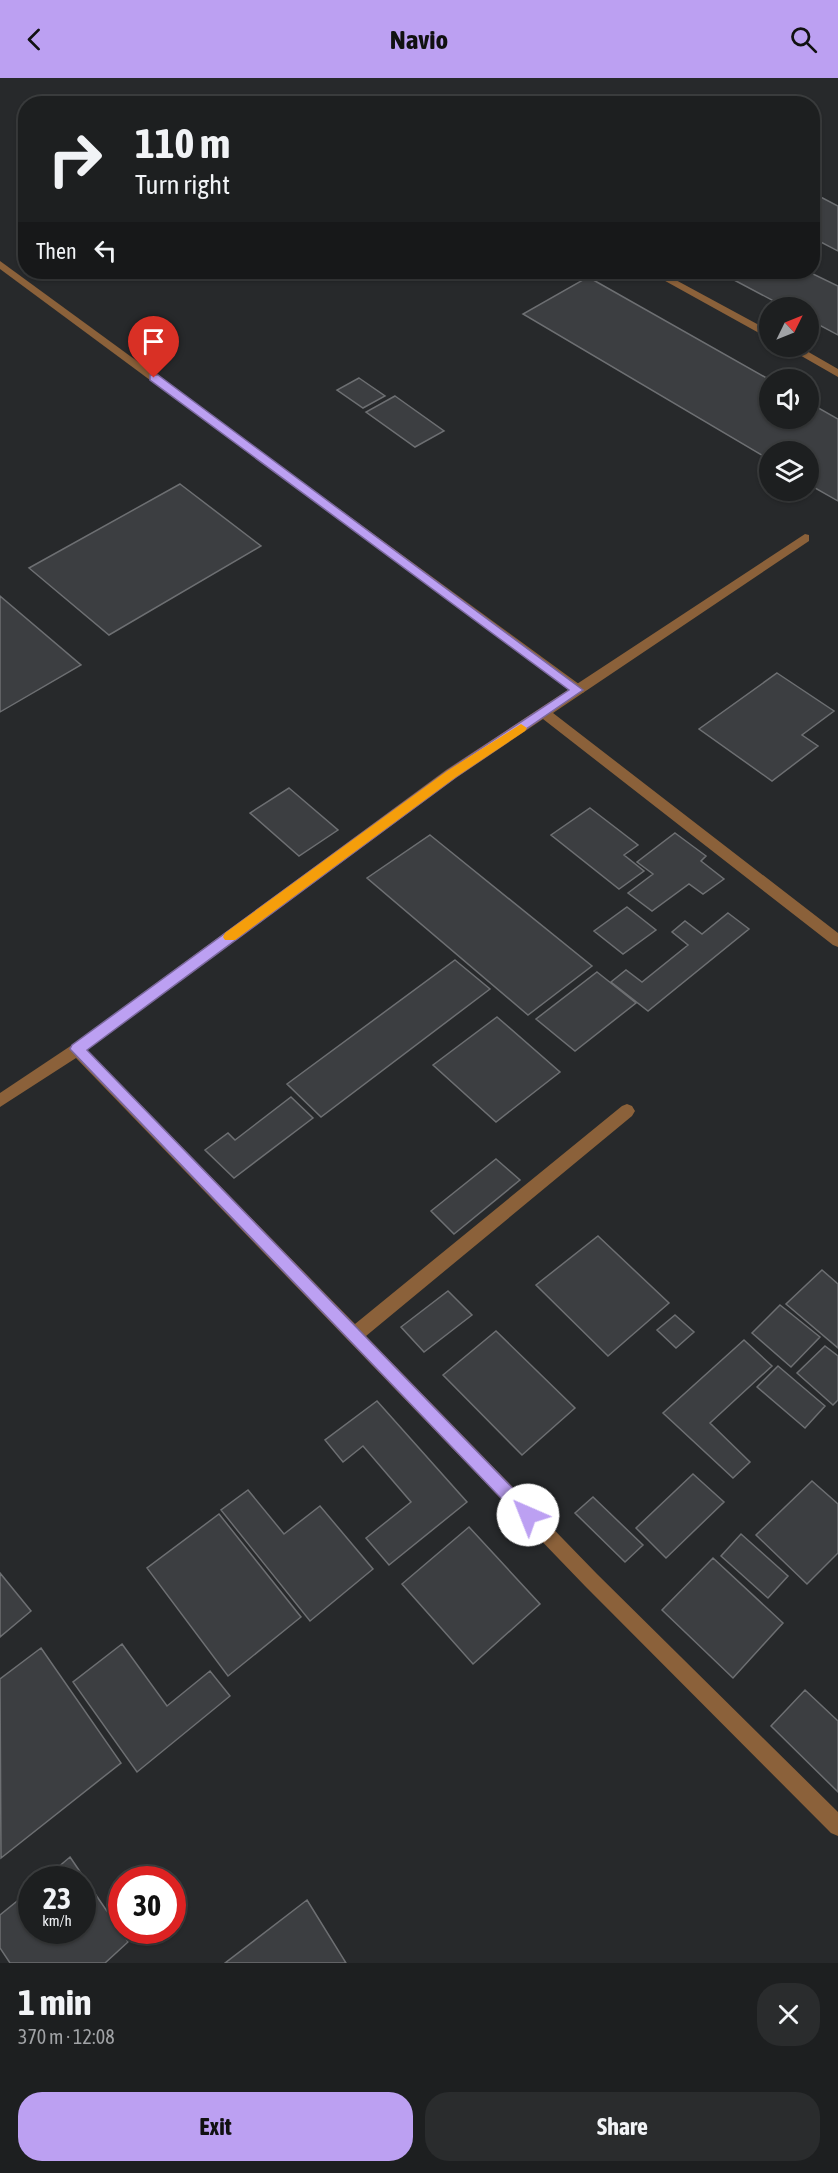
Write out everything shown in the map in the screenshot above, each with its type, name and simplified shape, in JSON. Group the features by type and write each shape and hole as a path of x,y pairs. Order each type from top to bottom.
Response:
{"street":[{"path":"0,264 18,277"},
{"path":"20,279 578,690"},
{"path":"667,279 759,330"},
{"path":"808,357 838,374"},
{"path":"0,1101 77,1049 451,774 805,538"},
{"path":"544,713 838,941"},
{"path":"77,1049 591,1580 838,1826"},
{"path":"354,1335 627,1111"}],"building":[{"path":"820,197 838,206 838,251 820,242"},
{"path":"820,277 838,286 838,335 819,325 819,297 766,297 732,279"},
{"path":"584,279 592,279 759,374 759,429 819,429 819,408 838,419 838,501 819,490 819,441 759,441 759,453 523,314"},
{"path":"359,378 385,396 363,408 337,390"},
{"path":"395,396 444,431 415,447 366,412"},
{"path":"180,484 261,546 109,635 29,568"},
{"path":"0,596 81,665 0,712"},
{"path":"777,673 834,711 802,735 818,746 772,781 699,729"},
{"path":"289,788 338,830 299,856 250,813"},
{"path":"590,808 638,845 624,855 644,871 619,889 551,835"},
{"path":"675,833 706,856 701,861 724,879 703,894 689,884 652,911 628,893 653,874 637,862"},
{"path":"430,835 592,966 528,1015 367,878"},
{"path":"627,907 656,930 623,954 594,931"},
{"path":"728,913 749,929 648,1011 611,982 626,970 642,982 688,945 672,932 685,921 702,934"},
{"path":"455,960 490,989 321,1117 287,1084"},
{"path":"597,972 636,1003 575,1051 536,1019"},
{"path":"497,1017 560,1072 496,1122 433,1065"},
{"path":"291,1097 313,1118 234,1178 205,1150 228,1133 235,1140"},
{"path":"496,1159 520,1180 454,1234 431,1211"},
{"path":"598,1236 669,1303 608,1356 536,1285"},
{"path":"822,1270 838,1284 838,1348 786,1304"},
{"path":"448,1291 472,1315 424,1352 401,1327"},
{"path":"780,1305 820,1337 791,1367 752,1333"},
{"path":"675,1315 694,1332 676,1348 657,1330"},
{"path":"496,1331 575,1408 522,1455 443,1375"},
{"path":"744,1340 772,1366 710,1423 750,1462 733,1478 663,1413"},
{"path":"825,1346 838,1356 838,1400 833,1405 797,1373"},
{"path":"778,1366 825,1406 805,1428 757,1387"},
{"path":"377,1401 467,1502 389,1565 366,1538 411,1502 363,1446 343,1462 325,1440"},
{"path":"693,1474 724,1502 666,1558 636,1528"},
{"path":"812,1481 838,1504 838,1553 807,1584 756,1535"},
{"path":"248,1490 284,1534 320,1506 373,1569 310,1621 221,1510"},
{"path":"593,1497 643,1545 625,1562 575,1513"},
{"path":"219,1514 301,1617 228,1676 147,1568"},
{"path":"469,1527 540,1604 473,1664 402,1584"},
{"path":"741,1534 788,1576 768,1598 721,1556"},
{"path":"713,1558 783,1623 733,1678 662,1610"},
{"path":"0,1573 31,1611 0,1637"},
{"path":"122,1644 167,1706 210,1671 230,1696 137,1772 73,1682"},
{"path":"41,1648 121,1763 1,1858 0,1679"},
{"path":"805,1690 838,1721 838,1792 771,1726"},
{"path":"70,1857 76,1866 59,1866"},
{"path":"96,1895 108,1913 108,1944 126,1944 105,1963 10,1963 0,1948 0,1915 18,1900 18,1944 96,1944"},
{"path":"307,1900 346,1963 225,1963"}],"slow traffic":[{"path":"230,937 451,774 521,728"}],"route":[{"path":"154,378 578,690 451,774 77,1049 528,1515"}]}
